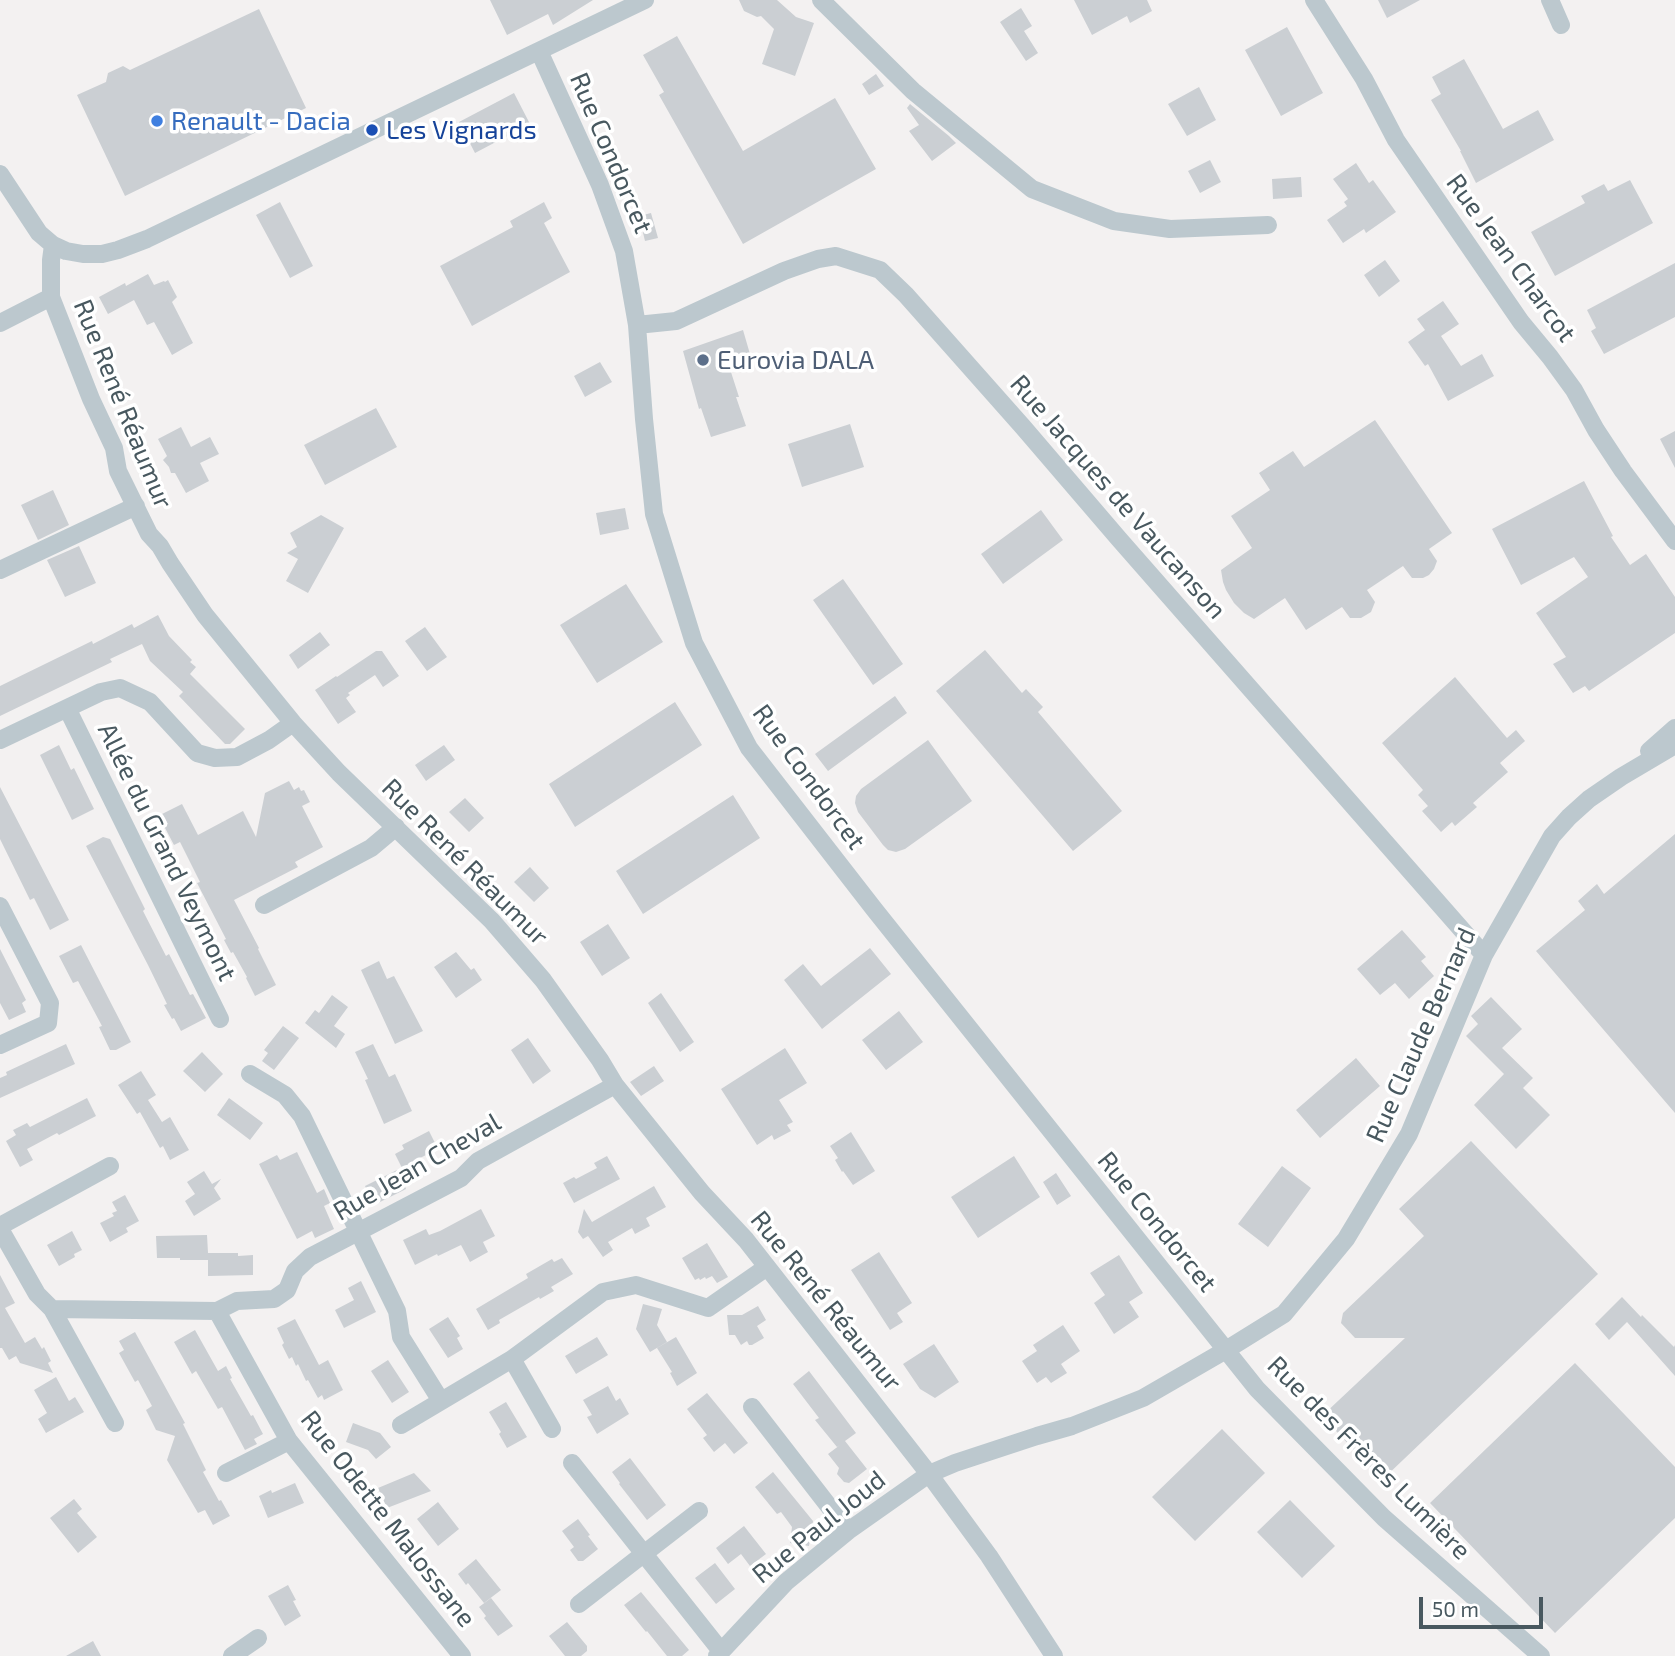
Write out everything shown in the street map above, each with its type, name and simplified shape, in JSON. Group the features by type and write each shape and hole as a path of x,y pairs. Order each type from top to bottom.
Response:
{"street":[{"path":"0,174 33,225 53,245 65,251 83,254 102,254 118,250 159,233 645,0"},
{"path":"821,0 913,91 1032,189 1114,221 1170,229 1268,225"},
{"name":"Rue Jean Charcot","path":"1314,0 1364,79 1403,151 1521,322 1574,390 1623,471 1675,541"},
{"path":"1550,0 1561,25"},
{"name":"Rue Condorcet","path":"539,51 600,186 624,251 637,325 654,514 694,643 749,748 1226,1350"},
{"name":"Rue René Réaumur","path":"53,245 51,298 91,399 114,448 118,471 149,534 160,546 205,615 293,723 339,773 492,921 543,980 615,1085 695,1184 746,1240 929,1474 989,1556 1054,1656"},
{"name":"Rue Jacques de Vaucanson","path":"637,325 676,321 784,271 818,259 836,256 880,271 906,295 1484,954"},
{"path":"0,323 51,298"},
{"path":"0,570 136,506"},
{"path":"0,740 101,692 120,688 150,702 197,753 215,758 237,757 293,723"},
{"name":"Allée du Grand Veymont","path":"67,708 220,1019"},
{"path":"1621,777 1675,728"},
{"path":"1621,777 1675,745"},
{"name":"Rue Claude Bernard","path":"929,1474 1072,1426 1143,1398 1284,1314 1346,1240 1409,1134 1484,954 1552,836 1589,799 1621,777"},
{"path":"264,905 371,848 396,827"},
{"path":"0,906 50,1003 48,1024 0,1045"},
{"path":"250,1074 285,1095 302,1116 397,1311 401,1337 441,1401"},
{"name":"Rue Jean Cheval","path":"217,1311 237,1301 274,1299 287,1290 295,1271 310,1257 461,1178 478,1161 615,1085"},
{"path":"110,1166 0,1228 37,1294 52,1309 116,1423"},
{"path":"401,1424 512,1359 603,1292 636,1285 708,1308 767,1267"},
{"path":"52,1309 217,1311"},
{"name":"Rue Odette Malossane","path":"217,1311 289,1441 456,1654"},
{"name":"Rue des Frères Lumière","path":"1226,1350 1257,1389 1384,1518 1541,1656"},
{"path":"512,1359 552,1429"},
{"path":"752,1407 848,1531"},
{"path":"226,1473 289,1441"},
{"path":"572,1463 645,1553 719,1653"},
{"name":"Rue Paul Joud","path":"719,1653 786,1583 848,1531 929,1474"},
{"path":"579,1604 699,1511"},
{"path":"232,1656 258,1638"}],"building":[{"path":"490,0 593,0 553,25 548,14 507,35"},
{"path":"739,0 777,0 796,17 814,23 795,76 762,64 774,29 761,16 744,11"},
{"path":"1074,0 1147,0 1152,11 1130,23 1127,16 1092,35"},
{"path":"1378,0 1420,0 1387,18"},
{"path":"1021,8 1032,26 1024,31 1038,53 1026,61 1000,22"},
{"path":"259,9 306,108 125,196 77,95 106,82 108,73 123,66 130,70"},
{"path":"1287,27 1323,93 1281,116 1245,50"},
{"path":"677,36 743,151 835,98 876,169 743,244 659,95 664,92 643,55"},
{"path":"1464,59 1503,129 1538,110 1554,140 1476,183 1431,100 1441,94 1432,77"},
{"path":"876,74 884,86 869,95 862,84"},
{"path":"1199,87 1216,120 1187,136 1168,104"},
{"path":"514,93 530,124 475,153 459,122"},
{"path":"910,104 956,143 932,161 909,131 919,125 907,108"},
{"path":"1210,160 1221,182 1200,193 1188,171"},
{"path":"1356,163 1369,183 1373,180 1396,212 1366,233 1364,229 1343,243 1327,220 1347,206 1344,202 1348,199 1333,179"},
{"path":"1301,177 1302,197 1273,199 1272,179"},
{"path":"1630,180 1653,223 1555,276 1531,232 1585,203 1581,196 1604,184 1608,191"},
{"path":"280,202 313,266 290,278 256,215"},
{"path":"544,202 552,218 544,223 570,272 472,326 440,266 513,227 510,221"},
{"path":"651,213 658,238 645,241 639,216"},
{"path":"1385,260 1400,281 1379,297 1364,275"},
{"path":"1675,263 1675,317 1604,354 1591,331 1596,328 1587,310"},
{"path":"148,274 154,285 168,280 177,297 172,302 193,343 172,355 154,322 147,325 134,300 108,314 99,297"},
{"path":"1443,301 1459,324 1441,336 1461,366 1482,354 1494,376 1448,401 1428,364 1425,366 1408,342 1425,330 1417,319"},
{"path":"743,330 752,361 730,369 746,426 711,437 701,408 699,409 683,351"},
{"path":"600,362 612,382 585,397 574,376"},
{"path":"376,408 397,447 325,485 304,445"},
{"path":"1375,420 1452,533 1429,549 1437,561 1434,569 1423,578 1412,578 1403,566 1367,590 1375,602 1371,612 1361,618 1350,618 1342,607 1306,630 1285,598 1254,619 1244,613 1226,590 1221,570 1252,548 1231,516 1270,490 1259,473 1293,451 1304,467"},
{"path":"850,424 864,467 802,487 788,444"},
{"path":"181,427 191,447 210,437 219,454 200,463 209,481 186,493 175,473 171,473 163,460 167,456 158,439"},
{"path":"1675,431 1675,468 1660,439"},
{"path":"1584,481 1613,536 1611,537 1630,565 1646,554 1675,597 1675,633 1589,691 1585,686 1573,693 1553,664 1566,657 1536,613 1588,577 1574,557 1521,585 1492,529"},
{"path":"53,490 69,525 38,540 21,505"},
{"path":"625,508 629,529 600,535 596,513"},
{"path":"1041,510 1063,540 1003,584 981,554"},
{"path":"321,515 344,528 308,593 286,581 298,559 287,553 297,547 290,533"},
{"path":"79,546 96,583 65,597 47,560"},
{"path":"843,579 903,664 873,685 813,600"},
{"path":"626,584 663,642 597,683 560,625"},
{"path":"158,615 169,636 196,667 190,674 245,729 230,744 225,744 179,696 183,692 150,661 142,644 110,659 112,662 0,716 0,686 92,641 93,644 132,624 134,628"},
{"path":"425,627 447,657 427,671 405,641"},
{"path":"320,632 330,645 298,669 289,655"},
{"path":"985,650 1022,693 1026,689 1043,707 1038,712 1122,811 1073,851 936,691"},
{"path":"376,651 382,651 399,676 383,687 375,675 348,693 350,695 346,698 356,712 338,724 315,690"},
{"path":"1455,677 1507,738 1516,730 1525,741 1500,763 1508,772 1473,803 1477,807 1455,826 1452,822 1441,832 1422,811 1428,806 1418,795 1423,790 1382,743"},
{"path":"895,696 907,713 828,771 815,754"},
{"path":"675,702 702,745 575,827 549,784"},
{"path":"928,740 972,801 905,849 896,852 888,850 858,812 856,796 861,789"},
{"path":"59,745 71,770 74,768 94,809 72,820 40,755"},
{"path":"444,745 455,760 426,781 415,765"},
{"path":"289,781 294,790 299,787 301,791 304,790 310,802 302,806 323,847 295,862 298,867 234,900 276,985 255,996 247,977 224,940 226,939 197,883 200,882 180,842 174,845 164,826 168,824 162,814 182,804 198,835 243,811 256,837 265,793"},
{"path":"0,787 69,920 50,930 34,898 30,900 0,839"},
{"path":"733,795 760,838 643,914 616,871"},
{"path":"465,798 484,818 469,832 449,812"},
{"path":"1675,834 1675,1113 1536,951 1585,910 1578,901 1597,884 1604,894"},
{"path":"103,837 110,839 166,956 169,954 190,995 193,994 206,1018 181,1031 164,1005 167,1004 148,965 86,846"},
{"path":"530,867 549,888 534,902 514,882"},
{"path":"608,924 630,958 602,976 580,942"},
{"path":"1402,930 1426,957 1421,961 1434,976 1409,999 1395,983 1380,995 1357,969"},
{"path":"81,945 131,1042 116,1050 110,1050 99,1027 102,1026 78,981 73,983 59,956"},
{"path":"870,948 891,974 822,1029 784,980 803,964 821,986"},
{"path":"0,949 26,1000 22,1003 26,1012 9,1020 0,1003"},
{"path":"456,952 471,970 474,968 482,980 456,998 434,967"},
{"path":"379,961 387,979 394,976 423,1031 395,1044 361,970"},
{"path":"661,993 694,1042 680,1052 648,1003"},
{"path":"332,995 348,1007 334,1026 345,1034 336,1048 305,1023 315,1010 319,1013"},
{"path":"1491,997 1522,1029 1502,1048 1533,1078 1523,1088 1550,1115 1516,1149 1474,1105 1504,1074 1466,1036 1478,1024 1471,1016"},
{"path":"899,1011 923,1042 886,1070 862,1040"},
{"path":"283,1026 299,1038 274,1070 262,1061 268,1053 264,1050"},
{"path":"528,1038 551,1071 533,1084 511,1050"},
{"path":"66,1044 75,1064 0,1098 0,1078 7,1075 6,1072"},
{"path":"373,1044 389,1077 395,1074 412,1111 384,1124 355,1052"},
{"path":"785,1048 807,1083 779,1100 793,1122 787,1125 791,1131 774,1140 772,1135 757,1145 721,1089"},
{"path":"202,1052 223,1074 205,1092 183,1071"},
{"path":"1356,1058 1380,1086 1320,1138 1296,1110"},
{"path":"654,1066 664,1081 641,1096 630,1082"},
{"path":"141,1071 156,1095 148,1100 162,1122 170,1117 189,1150 170,1160 163,1146 160,1148 140,1112 137,1114 118,1085"},
{"path":"87,1098 96,1116 27,1149 33,1160 20,1167 6,1141 16,1135 13,1130 27,1123 30,1127"},
{"path":"229,1098 263,1123 250,1140 217,1115"},
{"path":"429,1131 438,1149 403,1170 395,1154 404,1149 402,1145"},
{"path":"851,1132 875,1171 853,1185 842,1172 835,1160 838,1158 830,1146"},
{"path":"1471,1141 1598,1274 1382,1480 1322,1416 1405,1338 1355,1338 1341,1323 1343,1313 1424,1236 1399,1209"},
{"path":"297,1152 317,1193 324,1189 330,1203 324,1206 334,1229 315,1238 312,1231 297,1239 259,1164 277,1155 280,1160"},
{"path":"607,1156 620,1179 574,1203 563,1183 597,1168 594,1163"},
{"path":"1014,1156 1040,1197 978,1238 951,1197"},
{"path":"1282,1166 1311,1188 1268,1247 1238,1224"},
{"path":"397,1170 406,1189 374,1205 365,1186"},
{"path":"204,1171 212,1184 221,1179 214,1188 221,1199 194,1216 185,1201 195,1194 187,1182"},
{"path":"1056,1173 1071,1196 1057,1205 1043,1182"},
{"path":"654,1186 666,1207 646,1218 650,1226 635,1234 632,1228 608,1242 613,1250 603,1257 588,1236 583,1239 578,1232 584,1209 592,1222"},
{"path":"125,1195 139,1221 126,1228 128,1232 110,1242 100,1223 114,1216 112,1213 117,1211 112,1202"},
{"path":"481,1209 495,1236 483,1242 488,1252 470,1262 461,1245 415,1265 403,1240 426,1229 429,1235 440,1231"},
{"path":"72,1231 82,1250 59,1266 47,1245"},
{"path":"207,1235 208,1253 253,1255 253,1275 208,1276 208,1260 157,1258 156,1236"},
{"path":"707,1243 728,1277 717,1283 712,1276 695,1280 682,1258"},
{"path":"879,1252 912,1303 897,1313 903,1322 890,1330 851,1270"},
{"path":"1119,1255 1143,1293 1129,1302 1139,1317 1114,1334 1094,1303 1105,1295 1090,1273"},
{"path":"562,1258 573,1274 551,1287 554,1291 499,1320 500,1323 488,1330 476,1309 528,1278 526,1274 552,1259 554,1262"},
{"path":"0,1275 15,1303 5,1308 25,1343 35,1337 42,1349 44,1347 53,1373 20,1363 16,1356 9,1360 0,1348"},
{"path":"361,1281 376,1312 344,1328 335,1310 354,1300 348,1288"},
{"path":"1622,1297 1674,1347 1675,1345 1675,1376 1627,1322 1609,1340 1595,1324"},
{"path":"643,1304 662,1309 657,1325 667,1342 650,1352 636,1329"},
{"path":"758,1306 766,1320 757,1326 764,1338 752,1345 747,1341 741,1345 735,1335 729,1335 727,1315 742,1315"},
{"path":"448,1317 460,1336 457,1338 463,1349 448,1358 429,1329"},
{"path":"295,1319 319,1365 328,1360 343,1390 324,1400 322,1395 318,1398 298,1364 296,1366 292,1357 289,1359 282,1345 284,1343 277,1328"},
{"path":"1063,1325 1080,1351 1061,1364 1067,1373 1051,1383 1046,1377 1037,1383 1022,1361 1037,1351 1033,1345"},
{"path":"195,1330 218,1371 226,1366 232,1378 230,1379 263,1434 254,1439 257,1444 245,1450 222,1407 218,1409 196,1371 192,1374 174,1342"},
{"path":"135,1332 185,1423 183,1424 206,1470 203,1472 230,1516 213,1525 205,1510 198,1513 167,1460 175,1436 156,1430 146,1410 152,1406 119,1353 124,1350 119,1341"},
{"path":"597,1337 608,1355 576,1374 565,1356"},
{"path":"676,1337 697,1373 677,1386 657,1348"},
{"path":"934,1344 959,1382 935,1398 920,1389 903,1364"},
{"path":"388,1360 409,1392 392,1403 371,1371"},
{"path":"1575,1363 1675,1467 1675,1518 1555,1633 1430,1503"},
{"path":"809,1371 856,1433 845,1441 867,1469 849,1483 844,1482 837,1474 839,1468 828,1454 840,1445 837,1447 815,1420 819,1418 793,1384"},
{"path":"56,1377 69,1401 75,1397 84,1412 46,1433 38,1419 47,1413 34,1390"},
{"path":"608,1386 616,1401 620,1398 629,1414 597,1434 587,1417 592,1415 583,1400"},
{"path":"707,1393 748,1443 734,1454 725,1443 714,1452 703,1438 707,1435 687,1409"},
{"path":"506,1402 527,1437 507,1448 489,1412"},
{"path":"353,1423 380,1433 391,1447 376,1459 368,1450 346,1442"},
{"path":"1222,1429 1265,1473 1195,1541 1152,1497"},
{"path":"630,1458 666,1505 647,1520 612,1472"},
{"path":"773,1472 813,1521 809,1546 790,1543 792,1527 781,1512 777,1514 755,1487"},
{"path":"414,1473 431,1491 387,1508 378,1488"},
{"path":"295,1483 304,1503 268,1518 259,1496"},
{"path":"74,1499 82,1509 77,1513 97,1537 78,1553 50,1518"},
{"path":"1290,1500 1335,1546 1302,1578 1257,1532"},
{"path":"438,1502 459,1529 438,1546 417,1519"},
{"path":"578,1519 598,1549 583,1561 578,1561 570,1550 574,1547 562,1531"},
{"path":"744,1526 766,1554 750,1566 741,1554 728,1564 716,1548"},
{"path":"476,1559 501,1590 484,1603 458,1574"},
{"path":"715,1563 735,1589 716,1604 695,1578"},
{"path":"288,1585 301,1616 285,1626 268,1596"},
{"path":"641,1592 689,1650 682,1656 667,1656 624,1605"},
{"path":"491,1598 513,1626 498,1636 479,1607"},
{"path":"567,1622 587,1646 587,1651 581,1656 565,1656 549,1636"},
{"path":"93,1641 101,1656 66,1656"}],"place":[{"name":"Renault - Dacia","path":"157,121"},
{"name":"Les Vignards","path":"372,130"},
{"name":"Eurovia DALA","path":"703,360"}]}
